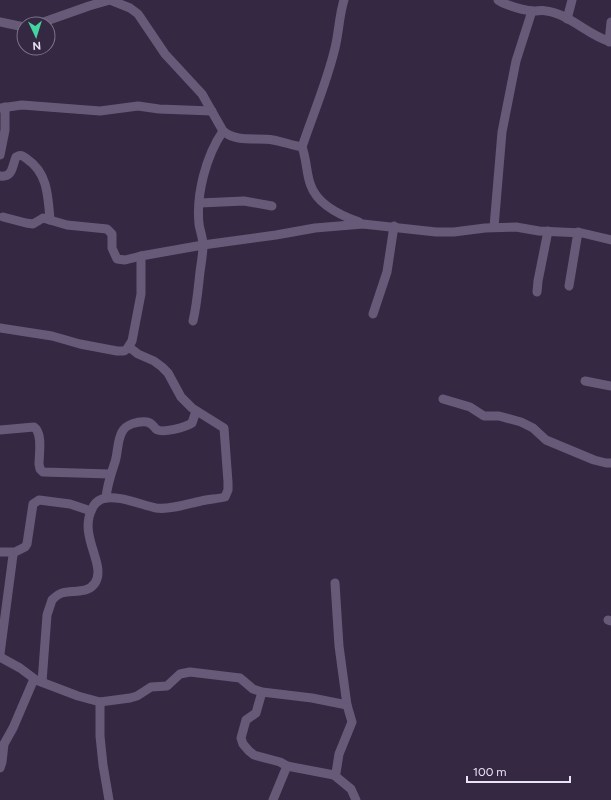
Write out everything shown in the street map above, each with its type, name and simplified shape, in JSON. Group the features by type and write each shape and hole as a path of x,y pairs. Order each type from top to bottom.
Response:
{"street":[{"path":"56,18 110,0 130,8 138,14 164,54 202,94 223,131 227,134 244,139 272,140 302,147"},
{"path":"344,0 335,47 325,84 302,147 311,187 316,195 325,204 337,212 363,224"},
{"path":"498,0 532,11 547,11 567,19 590,33 610,42 611,22"},
{"path":"567,19 572,0"},
{"path":"494,228 502,132 516,61 532,11"},
{"path":"0,22 16,25"},
{"path":"0,155 5,130 3,107 22,105 100,111 138,106 159,109 212,111"},
{"path":"193,320 197,301 203,245 199,224 204,173 217,140 223,131"},
{"path":"0,176 9,175 11,173 16,157 22,156 35,164 44,179 47,191 50,220"},
{"path":"200,203 244,201 272,206"},
{"path":"3,218 33,224 42,218 67,225 107,229 112,234 112,248 117,259 125,260 203,245 315,228 363,224 394,226 436,232 516,227 548,231 578,232 611,240"},
{"path":"373,314 387,272 394,226"},
{"path":"537,292 548,231"},
{"path":"569,286 578,232"},
{"path":"0,328 52,336 80,344 124,351 132,341 141,294 141,256"},
{"path":"0,768 4,744 38,680 47,615 52,600 61,593 84,591 95,584 97,580 98,566 88,533 91,511 98,501 106,498 130,501 157,508 174,507 225,497 228,490 224,428 196,411 181,397 168,373 162,367 154,361 138,354 129,346"},
{"path":"585,381 611,386"},
{"path":"443,399 470,407 484,416 499,416 521,422 533,428 546,440 594,460 611,463"},
{"path":"106,498 110,474 115,462 122,431 129,425 138,422 150,422 159,430 169,430 192,423 196,411"},
{"path":"0,430 34,427 37,429 40,434 39,464 40,469 43,472 110,474"},
{"path":"0,552 13,553 25,547 27,544 33,504 39,500 70,504 91,511"},
{"path":"0,654 13,553"},
{"path":"334,775 336,773 339,754 352,722 347,705 339,646 335,582"},
{"path":"0,657 38,680 88,700 100,702 130,698 151,687 167,686 177,676 184,673 240,678 253,689 262,692 312,698 347,705"},
{"path":"262,692 256,713 246,720 241,738 243,744 254,755 280,762 287,766 334,775 351,789 356,800"},
{"path":"100,702 100,736 103,766 110,800"},
{"path":"273,800 287,766"}]}
